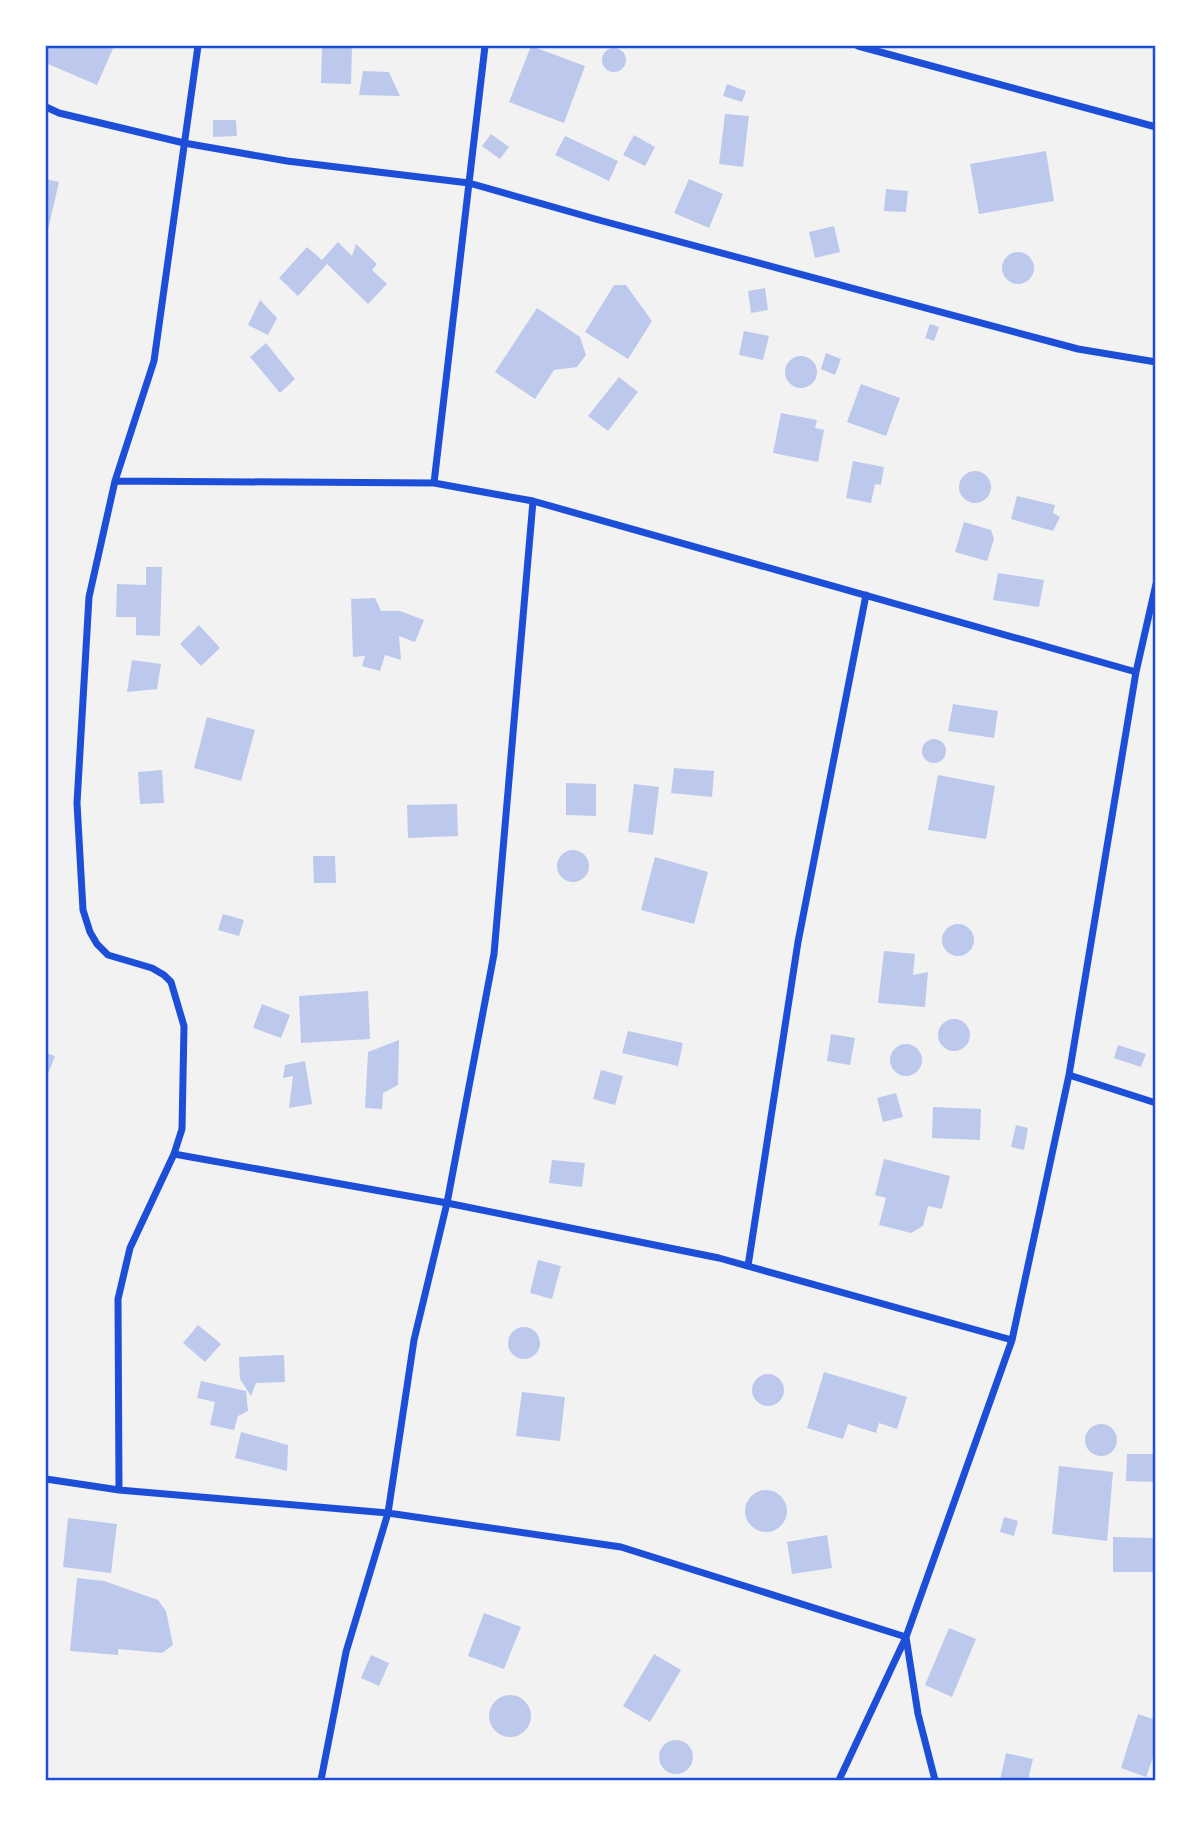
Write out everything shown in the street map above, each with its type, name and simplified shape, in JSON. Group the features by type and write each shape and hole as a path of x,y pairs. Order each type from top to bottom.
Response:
{"street":[{"path":"120,1490 118,1299 130,1248 174,1154 182,1129 184,1026 172,982 152,968 108,955 90,932 83,910 77,803 89,597 115,481 154,361 198,46"},
{"path":"434,483 485,46"},
{"path":"858,46 1156,128"},
{"path":"46,107 59,113 184,143 287,161 469,183 1078,349 1156,362"},
{"path":"115,481 434,483 533,500 1136,672"},
{"path":"321,1780 346,1652 388,1513 414,1340 447,1202 494,954 533,500"},
{"path":"839,1780 906,1637 1012,1340 1069,1075 1136,672 1156,584"},
{"path":"748,1266 798,942 866,595"},
{"path":"1069,1075 1156,1103"},
{"path":"174,1154 447,1202 719,1258 1012,1340"},
{"path":"46,1479 120,1490 388,1513 621,1547 906,1637"},
{"path":"906,1637 918,1714 935,1780"}],"building":[{"path":"46,46 114,46 97,85 46,63"},
{"path":"322,46 352,46 351,84 321,83"},
{"path":"531,46 585,66 564,123 509,102"},
{"path":"614,48 623,51 626,60 623,69 614,72 605,69 602,60 605,51"},
{"path":"363,71 389,72 400,96 359,95"},
{"path":"727,84 746,91 742,102 723,96"},
{"path":"725,114 749,116 743,167 719,164"},
{"path":"213,120 236,120 237,136 213,137"},
{"path":"491,134 509,147 500,159 482,146"},
{"path":"634,135 655,147 645,166 623,155"},
{"path":"565,136 618,161 609,181 555,155"},
{"path":"1046,151 1054,201 979,214 970,164"},
{"path":"46,179 59,182 47,234 46,233"},
{"path":"689,179 723,194 709,228 674,213"},
{"path":"886,189 908,191 906,212 884,211"},
{"path":"834,226 840,252 815,258 809,232"},
{"path":"338,242 352,256 356,244 377,264 372,270 387,284 368,304 327,264 298,296 279,278 307,247 322,260"},
{"path":"1018,252 1029,257 1034,268 1029,279 1018,284 1007,279 1002,268 1007,257"},
{"path":"614,285 626,285 652,321 628,359 585,332"},
{"path":"765,288 768,310 751,313 748,291"},
{"path":"260,300 277,318 268,335 248,325"},
{"path":"537,308 580,337 586,355 577,367 554,370 535,399 495,372"},
{"path":"930,324 939,327 934,341 925,338"},
{"path":"744,331 769,336 763,360 739,355"},
{"path":"266,343 295,379 280,393 250,357"},
{"path":"826,353 841,359 835,375 821,369"},
{"path":"801,356 812,361 817,372 812,383 801,388 790,383 785,372 790,361"},
{"path":"619,377 638,392 608,431 588,416"},
{"path":"861,384 900,398 886,436 847,422"},
{"path":"781,413 817,420 815,428 824,430 818,462 773,453"},
{"path":"853,461 884,467 881,485 875,484 871,503 846,498"},
{"path":"975,471 986,476 991,487 986,498 975,503 964,498 959,487 964,476"},
{"path":"1017,496 1055,505 1053,513 1060,517 1053,531 1011,519"},
{"path":"964,522 991,530 994,539 987,561 955,552"},
{"path":"146,567 162,567 160,636 136,635 136,617 116,617 117,584 146,585"},
{"path":"998,573 1044,580 1039,607 993,600"},
{"path":"375,598 381,611 400,611 424,620 415,642 399,636 401,660 385,655 380,671 362,666 365,656 353,657 351,599"},
{"path":"199,625 220,648 201,666 180,644"},
{"path":"132,660 161,664 157,689 127,692"},
{"path":"953,704 998,711 994,738 948,731"},
{"path":"207,717 255,730 241,781 194,768"},
{"path":"934,739 942,743 946,751 942,759 934,763 926,759 922,751 926,743"},
{"path":"674,768 714,771 712,797 671,793"},
{"path":"162,770 164,803 140,804 138,772"},
{"path":"938,775 995,786 986,839 928,830"},
{"path":"566,783 596,784 596,816 566,815"},
{"path":"634,784 659,787 653,835 628,832"},
{"path":"457,804 458,836 408,838 407,805"},
{"path":"573,850 584,855 589,866 584,877 573,882 562,877 557,866 562,855"},
{"path":"313,856 335,856 336,883 314,883"},
{"path":"655,857 708,872 694,924 641,910"},
{"path":"223,914 244,920 239,936 218,930"},
{"path":"958,924 969,929 974,940 969,951 958,956 947,951 942,940 947,929"},
{"path":"884,951 915,954 913,975 928,972 925,1007 878,1003"},
{"path":"368,991 370,1039 301,1043 299,996"},
{"path":"262,1004 290,1015 281,1038 253,1028"},
{"path":"954,1019 965,1024 970,1035 965,1046 954,1051 943,1046 938,1035 943,1024"},
{"path":"628,1031 683,1043 678,1066 622,1053"},
{"path":"831,1034 855,1038 850,1065 827,1061"},
{"path":"399,1040 398,1085 383,1093 382,1109 365,1108 368,1052"},
{"path":"906,1044 917,1049 922,1060 917,1071 906,1076 895,1071 890,1060 895,1049"},
{"path":"1118,1045 1146,1054 1141,1067 1114,1058"},
{"path":"46,1053 55,1056 46,1079"},
{"path":"305,1061 312,1104 289,1108 293,1076 283,1078 285,1065"},
{"path":"601,1070 623,1076 615,1105 593,1099"},
{"path":"896,1093 903,1117 883,1122 877,1098"},
{"path":"933,1107 981,1109 980,1140 932,1138"},
{"path":"1016,1125 1028,1128 1024,1150 1011,1147"},
{"path":"884,1159 950,1176 942,1209 928,1206 923,1226 911,1233 879,1225 886,1198 875,1195"},
{"path":"552,1160 585,1163 582,1187 549,1183"},
{"path":"538,1260 561,1266 552,1299 530,1293"},
{"path":"198,1325 221,1344 205,1362 183,1343"},
{"path":"524,1327 535,1332 540,1343 535,1354 524,1359 513,1354 508,1343 513,1332"},
{"path":"284,1355 285,1382 256,1383 251,1396 240,1379 239,1357"},
{"path":"824,1372 907,1397 897,1429 879,1423 876,1433 848,1424 843,1439 807,1428"},
{"path":"768,1374 780,1378 784,1390 780,1402 768,1406 756,1402 752,1390 756,1378"},
{"path":"201,1381 246,1391 248,1411 238,1416 234,1430 210,1425 215,1402 197,1398"},
{"path":"522,1392 565,1397 560,1441 516,1436"},
{"path":"1101,1424 1112,1429 1117,1440 1112,1451 1101,1456 1090,1451 1085,1440 1090,1429"},
{"path":"241,1432 288,1445 287,1471 235,1458"},
{"path":"1127,1454 1156,1454 1156,1482 1126,1481"},
{"path":"1059,1466 1113,1472 1107,1541 1052,1534"},
{"path":"766,1490 781,1496 787,1511 781,1526 766,1532 751,1526 745,1511 751,1496"},
{"path":"1004,1517 1018,1521 1014,1536 1000,1532"},
{"path":"68,1518 117,1524 111,1573 63,1567"},
{"path":"827,1535 832,1568 792,1574 787,1542"},
{"path":"1113,1537 1156,1538 1156,1572 1113,1572"},
{"path":"77,1578 104,1581 158,1600 166,1611 173,1645 162,1653 118,1649 118,1655 70,1651"},
{"path":"484,1613 521,1627 504,1669 468,1656"},
{"path":"949,1628 976,1639 952,1697 925,1685"},
{"path":"654,1654 681,1670 650,1722 623,1706"},
{"path":"371,1655 389,1663 379,1686 361,1678"},
{"path":"510,1695 525,1701 531,1716 525,1731 510,1737 495,1731 489,1716 495,1701"},
{"path":"1138,1714 1156,1720 1156,1749 1146,1777 1121,1768"},
{"path":"676,1740 688,1745 693,1757 688,1769 676,1774 664,1769 659,1757 664,1745"},
{"path":"1006,1753 1033,1759 1028,1780 1000,1780"}]}
